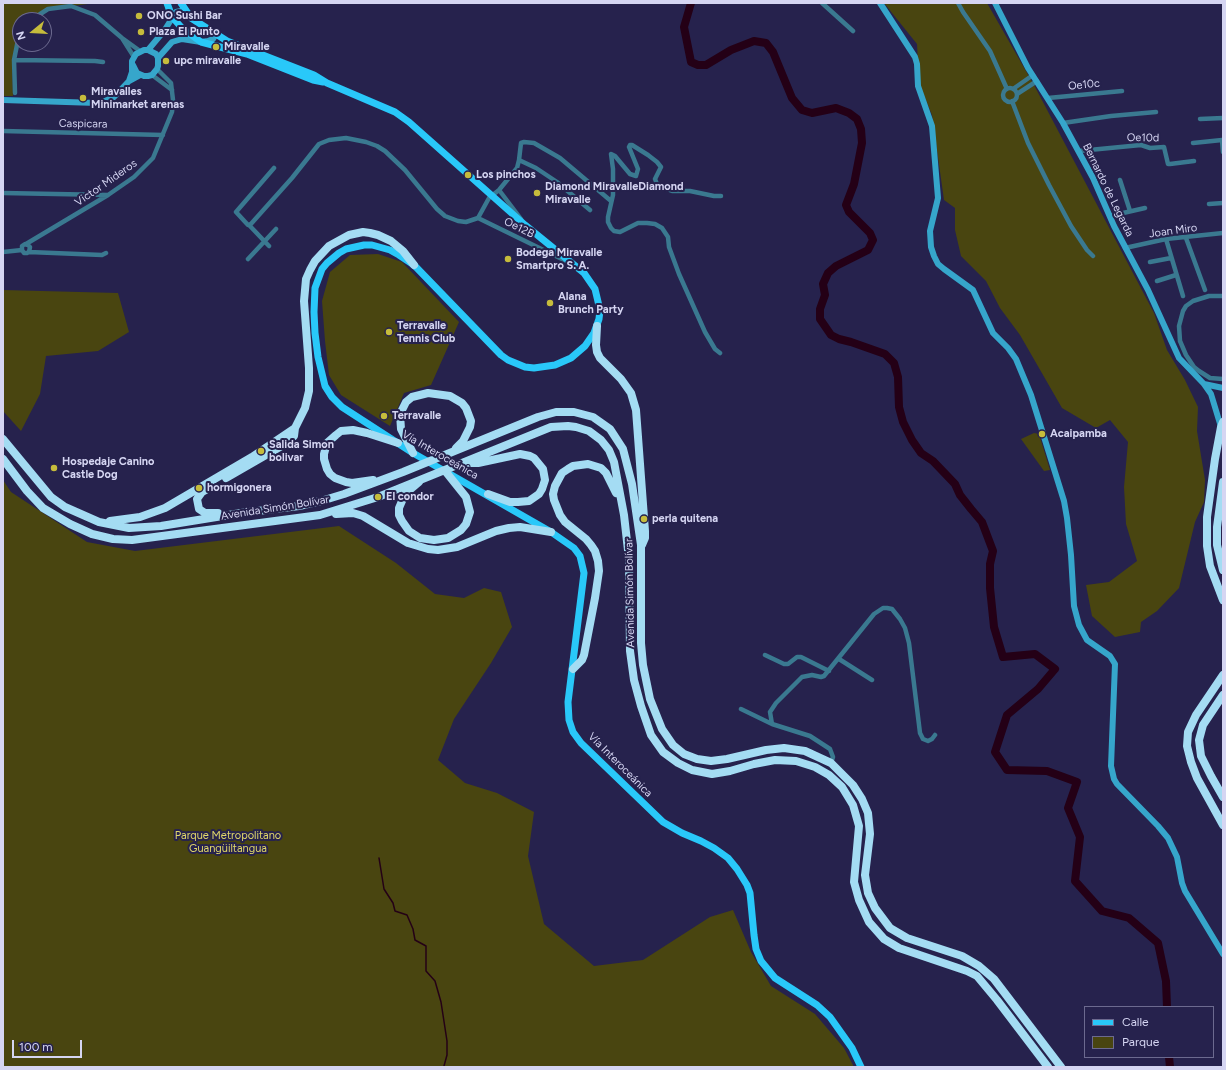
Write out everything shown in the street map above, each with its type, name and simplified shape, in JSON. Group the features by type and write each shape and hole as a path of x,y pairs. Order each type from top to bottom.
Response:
{"highway":[{"path":"241,514 205,513 199,509 197,499 202,492 285,444 294,436 295,428 305,408 309,391 305,288 310,270 315,261 321,253 338,240 349,235 363,232 378,235 391,241 403,251 414,265"},
{"path":"597,326 597,352 600,358 621,379 631,393 636,410 645,531 645,538 641,545"},
{"path":"413,453 401,429 400,414 406,402 412,397 428,393 443,394 457,399 470,414 470,428 468,434 452,452"},
{"name":"Avenida Simón Bolívar","path":"3,439 51,497 65,507 99,522 129,528 161,526 299,506 321,501 388,478 538,417 556,412 574,412 593,417 610,428 623,449 632,484 641,545 641,643 643,665 650,699 662,729 673,745 684,754 697,759 727,759 766,750 784,748 805,751 831,762 853,785 862,799 868,813 870,834 865,875 868,893 875,908 890,928 907,938 962,956 978,966 994,979 1061,1067"},
{"path":"1222,424 1215,459 1208,517 1207,546 1210,566 1223,600"},
{"name":"Avenida Simón Bolívar","path":"3,459 27,491 43,508 70,524 92,534 113,539 132,540 320,515 378,497 551,427 568,426 588,431 601,440 609,450 614,462 624,515 629,559 630,651 634,680 641,706 652,735 663,752 678,764 692,770 712,774 775,760 796,761 815,767 829,775 842,788 853,805 859,826 854,882 859,900 869,922 884,939 899,948 968,971 977,976 1048,1067"},
{"path":"99,522 140,517 165,508 252,457 295,428"},
{"path":"388,478 352,483 340,480 330,474 327,469 324,459 325,449 327,443 336,435 347,430 361,431 398,443"},
{"path":"461,463 478,463 520,454 534,458 543,469 546,480 539,494 529,501 510,502 488,494"},
{"path":"573,669 584,656 595,598 598,560 595,551 586,539 572,529 560,515 554,500 554,486 562,473 573,466 588,464 594,465 601,468 611,481 624,515"},
{"path":"424,478 406,493 402,500 399,508 402,521 409,531 420,538 434,540 448,538 461,530 466,524 470,512 466,497 445,472"},
{"path":"1223,482 1217,526 1217,545 1223,570"},
{"path":"320,515 348,513 358,514 408,543 428,549 438,550 457,546 496,531 509,528 520,527 551,532"},
{"path":"1223,675 1196,714 1188,732 1187,746 1197,778 1223,825"},
{"path":"1223,695 1203,725 1199,740 1201,756 1223,796"}],"main road":[{"name":"Vía Interoceánica","path":"167,3 172,17 182,28 201,42 247,54 313,80 327,83"},
{"name":"Vía Interoceánica","path":"181,3 187,7 191,18 227,41 304,71 327,83 395,112 409,122 525,225 584,273 595,288 600,310 597,326 585,346 564,361 547,367 534,368 508,360 492,347 414,265 399,255 380,247 364,245 346,249 332,257 322,269 315,288 314,312 318,357 325,386 332,397 342,407 413,453 445,472 488,494 551,532 574,548 580,556 584,573 568,702 569,720 573,732 581,743 663,822 714,848 728,858 748,885 756,949 762,961 775,978 817,1006 830,1017 849,1044 861,1067"}],"street":[{"path":"822,3 852,31"},
{"path":"880,3 916,57 918,86 932,126 938,198 930,231 931,247 934,256 938,264 973,290 993,333 1008,348 1016,359 1030,395 1064,501 1071,555 1074,606 1078,625 1087,640 1110,656 1115,664 1111,766 1114,779 1168,838 1177,857 1185,891 1223,954"},
{"path":"958,3 990,52 1007,89"},
{"name":"Bernardo de Legarda","path":"995,3 1033,75 1063,123 1093,178 1125,248 1148,290 1179,358 1197,374 1211,394 1222,424"},
{"path":"43,12 48,9 71,6 95,15 140,51"},
{"path":"148,50 164,31 176,12 181,11 191,18"},
{"path":"158,58 172,42 182,39 201,42 213,39 216,34"},
{"path":"122,38 134,57"},
{"path":"129,81 132,72 132,66 134,57 140,51 152,51 158,58 157,69 148,76 140,75 132,66"},
{"path":"15,93 14,60 16,52"},
{"path":"14,60 103,62"},
{"path":"157,69 168,80 172,90"},
{"path":"152,74 172,90"},
{"path":"3,100 105,101 114,97 129,81 140,75"},
{"path":"1007,89 1013,89 1033,75"},
{"path":"1012,101 1017,94 1037,82"},
{"path":"1007,89 1003,96 1005,100 1012,101"},
{"path":"1013,89 1017,94"},
{"name":"Victor Mideros","path":"22,250 22,246 91,206 134,177 153,158 172,112 172,90"},
{"name":"Oe10c","path":"1048,98 1122,91"},
{"path":"1012,101 1028,143 1049,185 1071,226 1087,250 1093,256"},
{"path":"1063,123 1111,116 1156,112"},
{"path":"1200,119 1223,118"},
{"name":"Caspicara","path":"3,131 163,135"},
{"path":"249,225 292,178 319,144 329,140 346,138 366,142 385,151 405,170 437,209 445,216 458,221 466,222 478,218 492,195 499,190 517,168 520,160 521,143 528,141 560,158 611,201"},
{"path":"1193,143 1223,140 1223,152"},
{"name":"Oe10d","path":"1079,151 1141,144 1150,148 1164,147 1168,164 1194,161"},
{"path":"720,196 690,191 672,191 657,184 655,179 661,167 648,155 632,145 630,145 629,148 638,169 636,176 630,174 615,156 611,154 613,184 608,222 611,228 614,231 620,232 638,223 655,224 662,228 669,241 669,247 679,274 712,345 720,353"},
{"path":"520,160 536,168 557,182 590,210"},
{"path":"269,246 236,212 274,168"},
{"path":"1120,180 1130,211"},
{"path":"499,190 525,225"},
{"path":"3,193 87,196 108,195"},
{"path":"87,196 92,200 91,206"},
{"path":"1210,204 1223,203"},
{"path":"1110,216 1145,208"},
{"name":"Oe12B","path":"478,218 573,265"},
{"path":"248,259 276,229"},
{"name":"Joan Miro","path":"1125,248 1166,240 1223,233"},
{"path":"1186,238 1205,290"},
{"path":"1166,240 1183,296"},
{"path":"26,244 30,247 29,252"},
{"path":"3,252 22,250 24,253 102,255 106,253"},
{"path":"1150,262 1171,258"},
{"path":"1157,281 1176,275"},
{"path":"1223,296 1209,296 1193,302 1186,306 1180,318 1180,341 1182,348 1197,374 1210,378 1223,379"},
{"name":"Bernardo de Legarda","path":"1204,384 1223,388"},
{"path":"772,724 770,712 772,708 799,680 805,676 824,676 876,612 883,608 887,608 892,609 900,619 905,628 909,643 920,733 923,739 928,741 935,736"},
{"path":"765,655 784,664 788,664 796,657 801,657 829,671"},
{"path":"839,659 872,680"},
{"path":"741,709 772,724 801,732 818,741 830,749 832,753 831,762"}],"green space":[{"path":"3,3 87,3 88,4 49,9 44,12 12,12 12,52 15,52 12,60 13,96 3,96"},
{"path":"884,3 987,3 1034,85 1154,313 1167,350 1185,380 1198,407 1197,431 1205,480 1204,502 1195,522 1179,588 1157,611 1141,622 1140,632 1115,637 1092,616 1086,585 1109,582 1137,561 1126,524 1124,487 1128,442 1110,420 1096,428 1062,408 1020,335 1000,308 986,281 961,256 955,230 955,208 944,200 932,115 919,83 917,44"},
{"name":"Terravalle Tennis Club","path":"378,254 402,262 459,322 431,385 404,393 390,426 341,395 329,375 322,301 330,272 350,255"},
{"path":"3,290 118,293 129,332 98,351 46,356 40,394 21,431 3,411"},
{"path":"1034,433 1039,434 1050,470 1044,471 1021,439"},
{"name":"Parque Metropolitano Guangüiltangua","path":"3,480 11,492 87,542 135,551 339,526 396,563 435,594 464,598 484,588 501,592 512,627 491,663 454,719 438,760 465,783 497,793 534,812 528,856 544,924 594,966 643,960 710,917 733,910 751,952 771,986 815,1014 844,1048 854,1067 3,1067"}],"waterway":[{"path":"691,3 684,27 691,62 698,65 706,65 731,50 754,41 766,43 773,52 792,98 802,110 812,113 836,108 849,113 857,119 861,129 862,143 854,184 846,205 849,212 870,233 873,240 868,250 836,266 828,273 823,284 825,295 820,309 820,319 831,335 885,354 894,363 898,377 899,407 903,422 912,440 921,453 933,461 955,484 960,495 982,522 993,551 990,564 990,588 994,627 1003,657 1035,654 1055,669 1038,689 1007,715 995,752 1007,770 1047,771 1077,782 1068,808 1080,837 1075,881 1102,911 1129,918 1158,943 1166,981 1167,1006"},
{"path":"379,858 384,889 393,903 395,911 407,915 413,929 415,940 426,946 426,971 435,981 441,1002 447,1041 447,1055 444,1066"},
{"path":"1169,1058 1170,1067"}],"place":[{"name":"ONO Sushi Bar","path":"139,16"},
{"name":"Plaza El Punto","path":"141,32"},
{"name":"Miravalle","path":"216,47"},
{"name":"upc miravalle","path":"166,61"},
{"name":"Miravalles Minimarket arenas","path":"83,98"},
{"name":"Los pinchos","path":"468,175"},
{"name":"Diamond MiravalleDiamond Miravalle","path":"537,193"},
{"name":"Bodega Miravalle Smartpro S. A.","path":"508,259"},
{"name":"Alana Brunch Party","path":"550,303"},
{"name":"Terravalle Tennis Club","path":"389,332"},
{"name":"Terravalle","path":"384,416"},
{"name":"Acaipamba","path":"1042,434"},
{"name":"Salida Simon bolivar","path":"261,451"},
{"name":"Hospedaje Canino Castle Dog","path":"54,468"},
{"name":"hormigonera","path":"199,488"},
{"name":"El condor","path":"378,497"},
{"name":"perla quitena","path":"644,519"}]}
